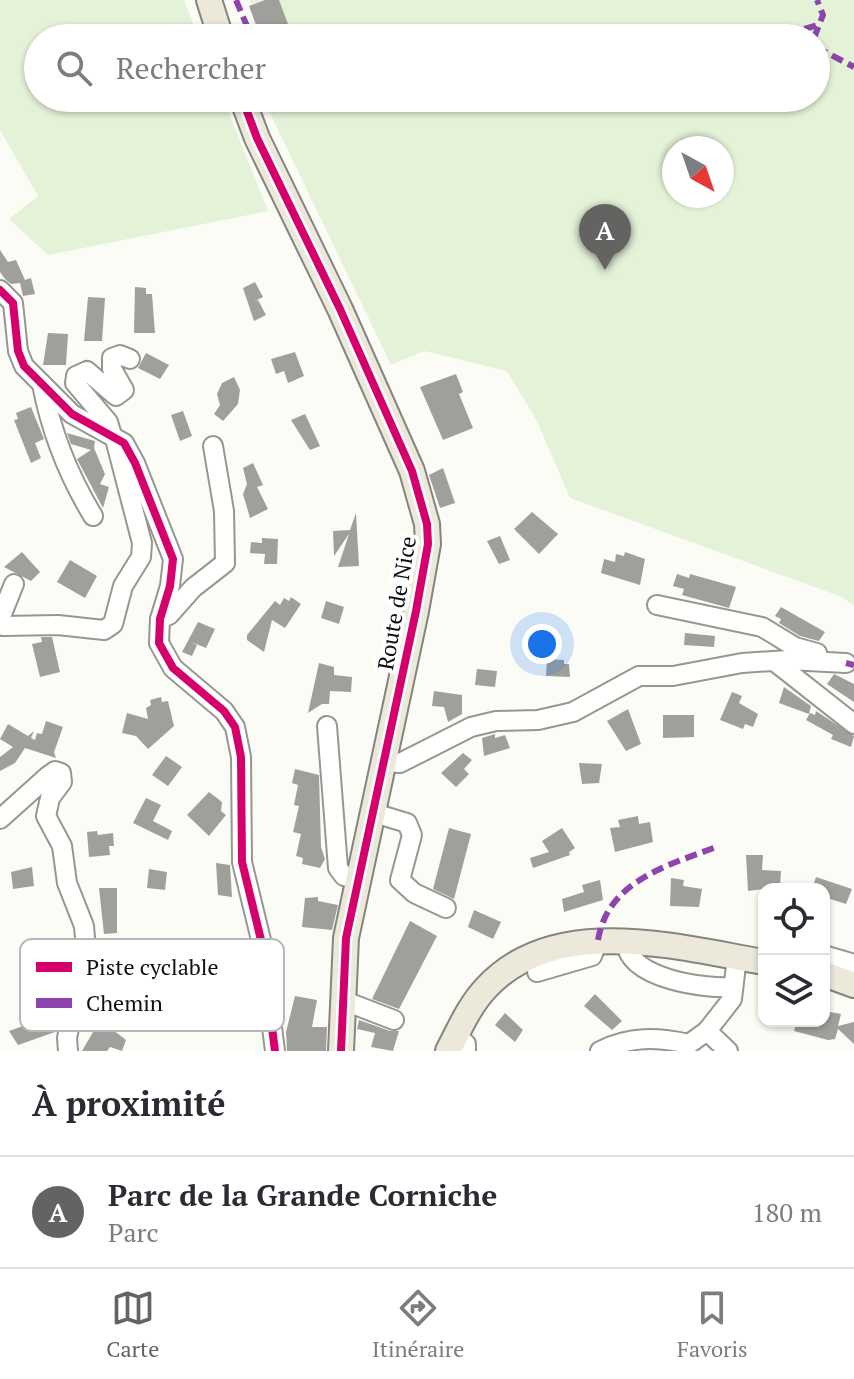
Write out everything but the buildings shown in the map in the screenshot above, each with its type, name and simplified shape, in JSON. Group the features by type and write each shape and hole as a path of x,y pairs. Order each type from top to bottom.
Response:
{"main road":[{"path":"209,0 217,24"},
{"name":"Route de Nice","path":"247,112 340,309 423,502 428,544 346,938 341,1051"},
{"path":"457,1046 473,1003 516,963 551,946 598,940 758,961"},
{"path":"830,976 854,985"}],"street":[{"path":"0,290 13,303 18,351 24,366 72,414 113,434 135,463 173,559 170,586 160,619 159,643 173,668 224,711 240,740 242,862 261,939"},
{"path":"14,584 0,620 3,626 58,625 104,630 113,624 123,586 141,557 142,543 108,422 75,383 76,376 87,371 116,396 124,390 112,369 112,358 120,355 130,359"},
{"path":"42,384 54,440 63,455 67,475 93,516"},
{"path":"160,619 169,615 193,588 225,563 224,511 213,446"},
{"path":"384,762 400,763 471,727 573,712 598,702 639,676 673,676 742,663 837,663 822,654 795,647 762,627 657,605"},
{"path":"774,661 854,724"},
{"path":"327,726 338,868 344,876 360,881"},
{"path":"0,819 48,776 55,771 61,773 62,782 50,798 46,816 62,846 67,883 84,926 85,939"},
{"path":"374,813 407,823 412,835 400,880 414,893 446,908"},
{"path":"537,972 592,956 598,940"},
{"path":"626,943 634,960 663,977 706,988 733,987"},
{"path":"600,1051 637,1039 658,1037 689,1044 707,1031 729,1007 737,957"},
{"path":"830,957 854,964"},
{"path":"342,1000 394,1020"},
{"path":"68,1051 69,1031"},
{"path":"272,1031 275,1051"},
{"path":"707,1031 728,1051"}],"green space":[{"path":"0,0 184,0 193,24 24,24 24,112 229,112 268,211 48,255 9,219 38,196 0,130"},
{"path":"250,0 854,0 854,606 842,597 570,498 537,421 507,371 424,351 391,365 269,112 830,112 830,24 254,24"}],"marked path":[{"path":"236,0 246,24"},
{"path":"817,0 823,15 819,24"},
{"path":"830,54 854,67"},
{"path":"846,663 854,665"},
{"path":"598,940 604,920 627,889 661,868 719,846"}],"cycle path":[{"path":"247,112 412,471 427,524 428,544 416,611 346,938 341,1051"},
{"path":"0,290 13,303 18,351 24,366 72,414 124,443 135,463 173,559 170,586 160,619 159,643 173,668 224,711 235,727 241,757 242,862 261,939"},
{"path":"272,1031 275,1051"}],"place":[{"name":"Parc de la Grande Corniche","path":"605,270"}]}
